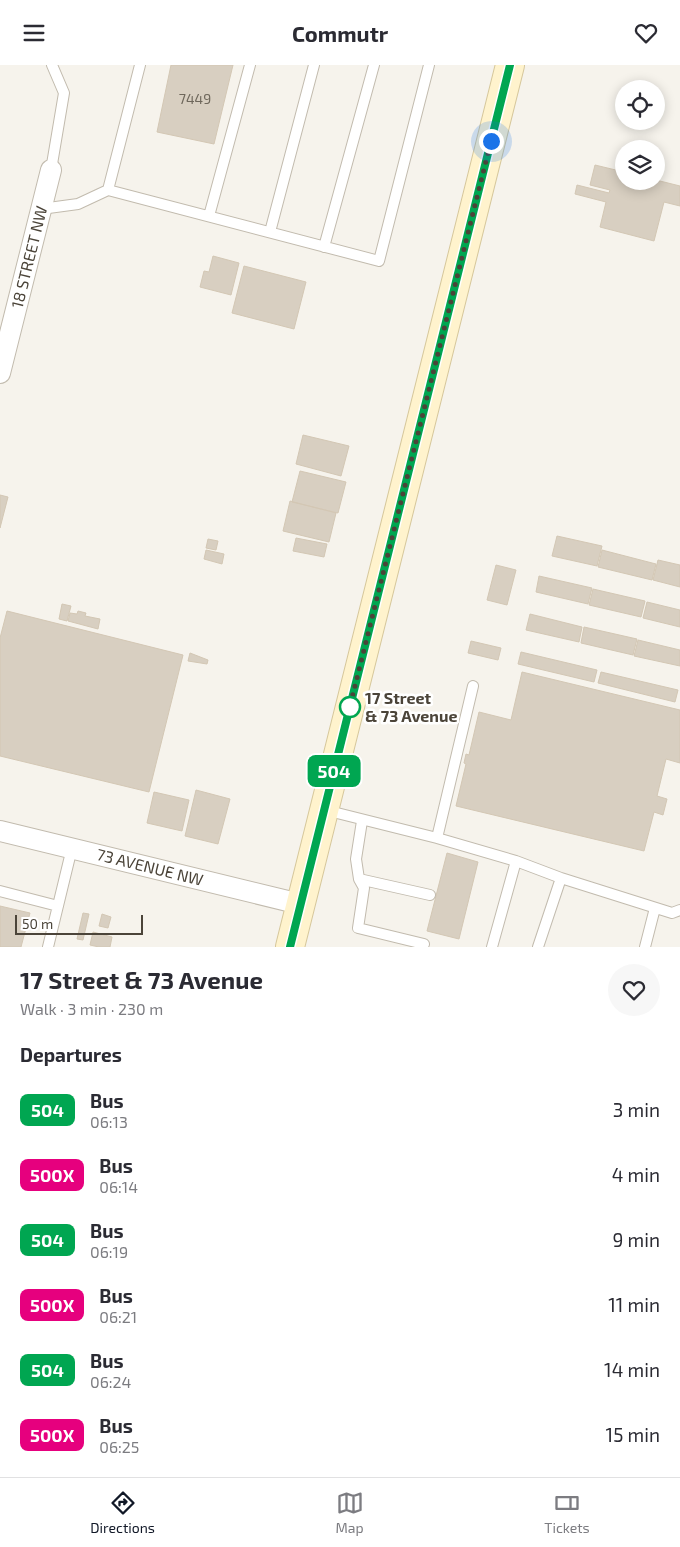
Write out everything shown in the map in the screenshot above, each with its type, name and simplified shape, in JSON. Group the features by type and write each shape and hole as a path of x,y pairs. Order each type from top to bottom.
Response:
{"main road":[{"path":"290,947 510,65"}],"street":[{"name":"18 STREET NW","path":"0,373 51,170"},
{"name":"73 AVENUE NW","path":"0,831 300,903"}],"lane":[{"path":"51,170 64,93 52,65"},
{"path":"108,189 140,65"},
{"path":"209,216 250,65"},
{"path":"270,232 314,65"},
{"path":"324,247 374,65"},
{"path":"41,209 78,204 108,189 379,261 429,65"},
{"path":"437,838 473,686"},
{"path":"324,810 362,821 437,838 516,861 561,878 672,913 680,910"},
{"path":"362,821 356,859 359,879 364,888 358,927 424,944"},
{"path":"48,947 72,848"},
{"path":"492,947 516,861"},
{"path":"538,947 561,878"},
{"path":"359,879 430,895"},
{"path":"0,891 58,906"},
{"path":"646,947 656,908"}],"building":[{"path":"171,65 233,65 214,144 157,132"},
{"path":"595,165 615,170 615,190 665,190 665,182 680,186 680,206 664,202 654,241 600,227 606,202 575,194 577,185 609,193 610,190 590,185"},
{"path":"213,256 239,263 231,295 200,287 204,271 209,272"},
{"path":"244,266 306,282 294,329 232,313"},
{"path":"303,435 349,446 341,476 296,464"},
{"path":"300,471 346,482 338,513 292,502"},
{"path":"0,495 8,497 0,528"},
{"path":"290,501 336,513 329,542 283,531"},
{"path":"557,536 602,546 597,566 552,556"},
{"path":"296,538 327,544 324,557 293,551"},
{"path":"208,539 218,541 216,550 206,548"},
{"path":"206,550 224,554 222,564 204,559"},
{"path":"602,550 656,564 652,580 598,567"},
{"path":"658,560 680,565 680,587 653,580"},
{"path":"496,565 516,570 507,605 487,600"},
{"path":"539,576 592,588 588,604 536,592"},
{"path":"593,589 645,601 641,617 589,605"},
{"path":"647,602 680,610 680,627 643,618"},
{"path":"62,604 71,606 67,621 59,619"},
{"path":"7,611 183,655 149,792 0,756 0,638"},
{"path":"78,611 86,613 85,616 100,619 98,629 68,621 70,613 77,614"},
{"path":"530,614 582,627 579,642 526,630"},
{"path":"584,627 637,639 633,655 581,643"},
{"path":"638,640 680,650 680,666 634,656"},
{"path":"471,641 501,648 498,660 468,653"},
{"path":"521,652 597,670 594,682 518,664"},
{"path":"190,653 208,660 207,664 188,661"},
{"path":"522,672 680,710 680,763 666,759 657,796 667,799 663,815 654,812 644,851 456,806 466,764 464,763 466,754 469,755 479,712 511,720"},
{"path":"601,672 678,690 675,702 598,683"},
{"path":"196,790 230,799 218,844 185,836"},
{"path":"154,792 189,800 182,831 147,823"},
{"path":"447,853 478,862 459,939 427,931"},
{"path":"0,906 30,913 21,947 0,947"},
{"path":"83,913 89,914 83,940 77,939"},
{"path":"102,914 111,917 108,928 99,926"},
{"path":"93,932 112,937 110,947 90,945"}],"bus line":[{"name":"504","path":"290,947 510,65"}],"place":[{"name":"17 Street & 73 Avenue","path":"350,707"}],"route":[{"path":"350,707 348,714 491,141"}]}
